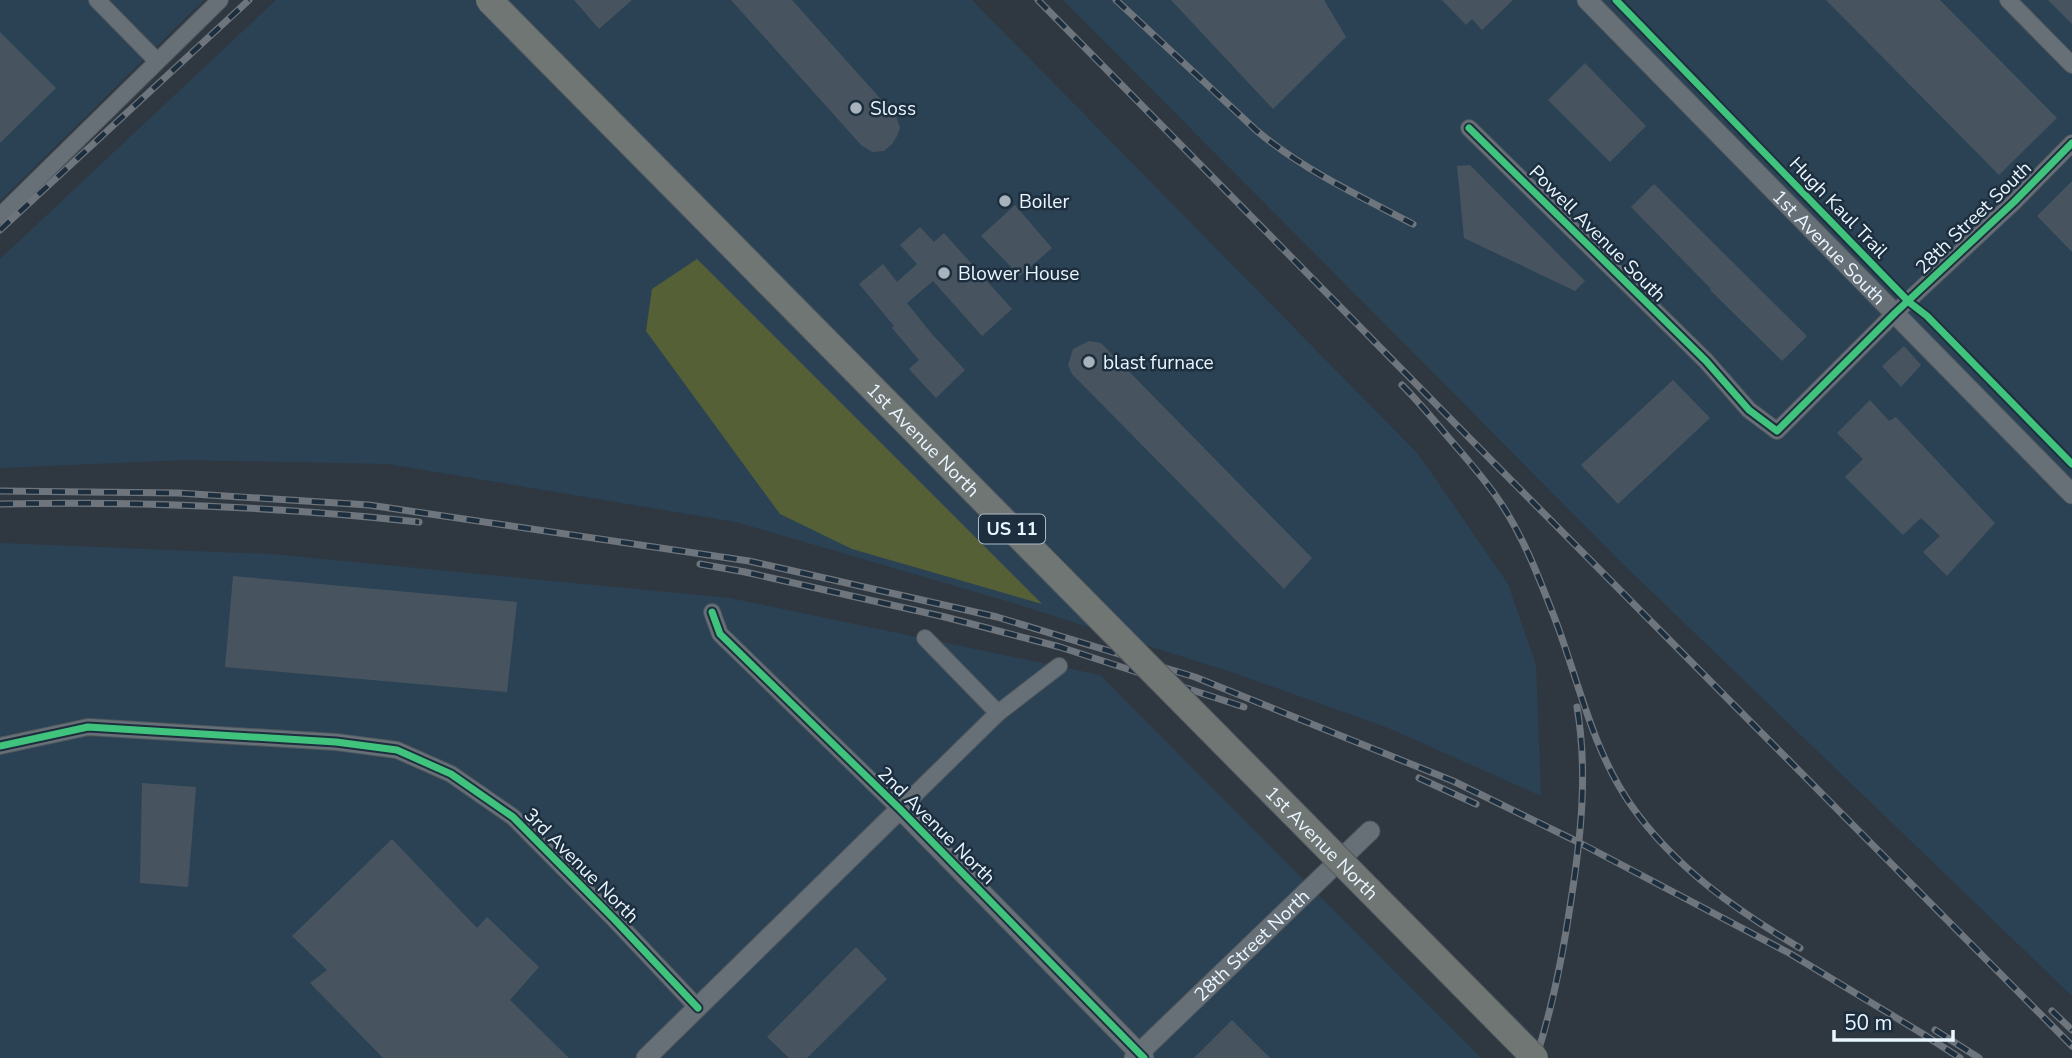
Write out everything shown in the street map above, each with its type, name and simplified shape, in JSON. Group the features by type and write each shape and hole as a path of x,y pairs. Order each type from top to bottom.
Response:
{"main road":[{"name":"1st Avenue North","path":"489,0 1535,1058"}],"street":[{"path":"97,0 157,61"},
{"path":"0,216 220,0"},
{"name":"1st Avenue South","path":"1587,0 2072,494"},
{"path":"2008,0 2072,65"},
{"name":"Powell Avenue South","path":"1469,128 1706,361 1749,410 1777,431 1895,313"},
{"name":"28th Street South","path":"1895,313 2014,202 2072,143"},
{"name":"2nd Avenue North","path":"712,612 720,634 900,809 1139,1056"},
{"path":"925,638 998,713"},
{"path":"646,1058 998,713 1059,666"},
{"name":"3rd Avenue North","path":"0,746 88,727 336,742 397,750 451,774 513,817 698,1008"},
{"name":"28th Street North","path":"1139,1056 1370,831"}],"shaded area":[{"path":"0,0 204,0 0,201"},
{"path":"276,0 972,0 1419,455 1508,584 1536,665 1541,796 1386,727 1231,672 1013,603 736,522 388,464 185,460 0,468 0,259"},
{"path":"1063,0 2072,0 2072,996 1624,565"},
{"path":"0,543 271,554 730,598 1100,675 1481,1058 0,1058"}],"green space":[{"path":"697,259 1042,604 852,549 780,514 646,331 652,289"}],"building":[{"path":"574,0 632,0 599,29"},
{"path":"731,0 792,0 896,116 900,128 892,144 884,151 872,152 861,145"},
{"path":"1171,0 1324,0 1346,37 1273,109"},
{"path":"1442,0 1513,0 1482,30 1472,19 1466,25"},
{"path":"1826,0 1940,0 2057,118 1999,175"},
{"path":"2048,0 2072,0 2072,24"},
{"path":"0,32 56,88 0,143"},
{"path":"1585,63 1646,126 1610,162 1548,100"},
{"path":"1470,165 1585,281 1575,291 1464,238 1457,166"},
{"path":"2072,181 2072,252 2037,216"},
{"path":"1654,184 1807,336 1782,361 1631,207"},
{"path":"1015,205 1052,248 1020,276 981,236"},
{"path":"920,227 934,242 944,233 1012,309 982,336 933,281 907,303 965,370 936,398 909,369 919,360 859,284 883,264 897,282 917,264 900,245"},
{"path":"1089,341 1101,343 1312,558 1284,589 1072,374 1068,365 1073,349"},
{"path":"1904,346 1921,365 1901,387 1882,366"},
{"path":"1673,380 1710,418 1618,504 1581,465"},
{"path":"1870,400 1889,421 1896,417 1995,523 1947,576 1923,552 1940,536 1921,518 1903,535 1845,477 1863,459 1837,433"},
{"path":"233,576 517,602 507,692 225,667"},
{"path":"142,783 196,787 188,887 140,883"},
{"path":"392,839 477,928 487,917 539,967 510,1000 569,1058 383,1058 310,983 327,970 292,936"},
{"path":"856,947 887,979 807,1058 789,1058 767,1037"},
{"path":"1232,1020 1270,1058 1194,1058"}],"railway":[{"path":"0,230 249,0"},
{"path":"1038,0 2072,1046"},
{"path":"1116,0 1275,145 1332,182 1413,224"},
{"path":"1402,385 1480,475 1515,527 1555,619 1596,738 1631,805 1667,848 1708,886 1800,948"},
{"path":"0,491 178,493 369,505 749,561 997,617 1195,677 1453,781 1580,843 1789,953 1960,1058"},
{"path":"0,504 210,506 419,522"},
{"path":"700,564 945,617 1060,647 1244,707"},
{"path":"1536,1058 1561,960 1578,852 1583,780 1577,707"},
{"path":"1419,778 1476,804"},
{"path":"2052,1011 2072,1030"},
{"path":"1935,1030 1979,1058"}],"cycle path":[{"name":"Hugh Kaul Trail","path":"1616,0 1909,302 1927,316 2072,464"},
{"path":"1469,128 1706,361 1749,410 1777,431 2072,143"},
{"path":"712,612 720,634 900,809 1144,1058"},
{"path":"0,746 88,727 336,742 397,750 451,774 513,817 698,1008"}],"place":[{"name":"Sloss","path":"856,108"},
{"name":"Boiler","path":"1005,201"},
{"name":"Blower House","path":"944,273"},
{"name":"blast furnace","path":"1089,362"}]}
